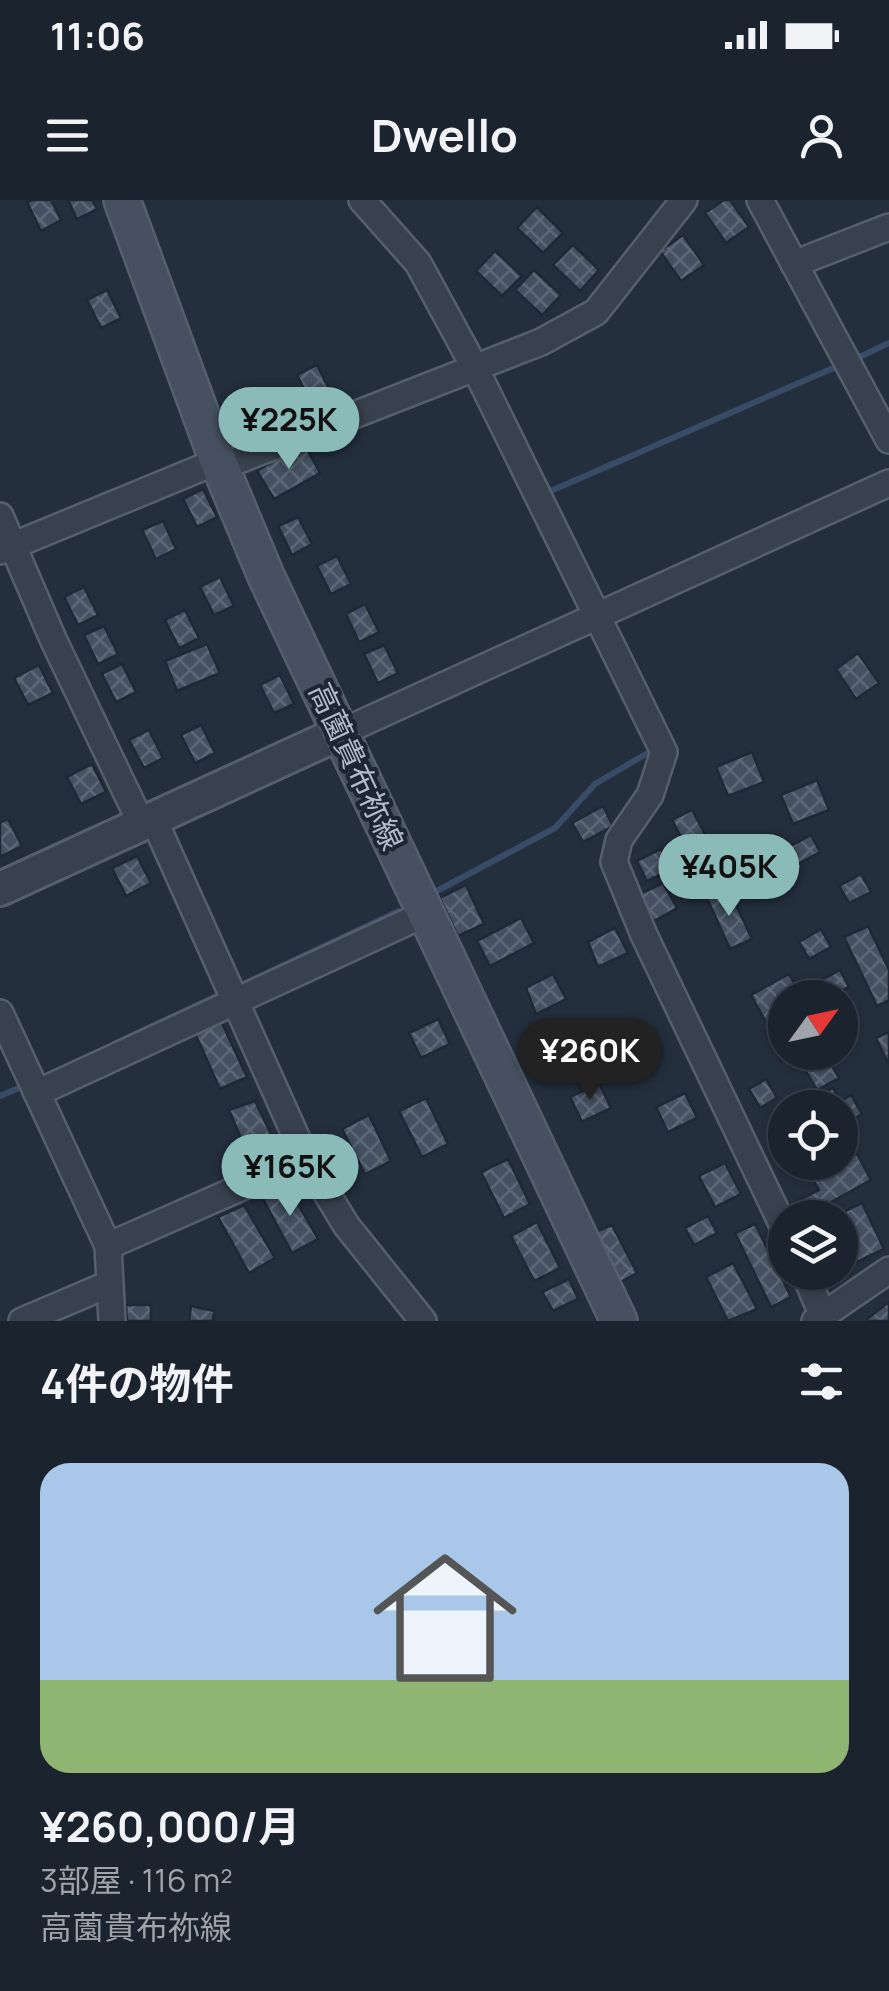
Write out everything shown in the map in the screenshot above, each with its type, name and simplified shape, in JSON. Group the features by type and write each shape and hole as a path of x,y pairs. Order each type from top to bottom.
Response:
{"main road":[{"name":"高薗貴布祢線","path":"122,200 219,464 266,576 619,1321"}],"street":[{"path":"362,200 418,263 600,616 664,752 650,795 619,840 614,862 644,935 771,1200"},
{"path":"6,549 540,342 596,312 684,200"},
{"path":"760,200 889,440"},
{"path":"794,264 889,228"},
{"path":"0,889 889,483"},
{"path":"0,516 6,549 234,995 306,1159 346,1224 423,1321"},
{"path":"34,1087 234,995 427,913"},
{"path":"0,1013 108,1246 112,1321"},
{"path":"108,1246 306,1159"},
{"path":"810,1290 819,1318 889,1270"},
{"path":"22,1321 109,1284"}],"building":[{"path":"51,200 61,220 41,231 27,202"},
{"path":"68,200 92,200 97,209 77,219"},
{"path":"730,200 749,227 726,243 705,213"},
{"path":"537,207 563,233 543,253 517,228"},
{"path":"683,235 704,265 681,281 660,251"},
{"path":"573,245 599,270 580,291 553,265"},
{"path":"495,251 522,276 502,296 476,271"},
{"path":"534,270 561,295 542,315 515,290"},
{"path":"107,290 121,318 101,328 87,300"},
{"path":"317,365 331,393 311,403 297,375"},
{"path":"304,444 320,473 274,499 257,471"},
{"path":"203,489 217,517 197,527 183,499"},
{"path":"298,517 312,544 292,555 278,526"},
{"path":"163,521 176,549 156,559 142,530"},
{"path":"337,556 351,584 331,594 317,566"},
{"path":"220,577 234,606 214,615 200,587"},
{"path":"84,587 98,615 78,625 64,597"},
{"path":"365,604 379,632 359,642 346,614"},
{"path":"185,610 199,638 179,648 165,620"},
{"path":"104,626 118,654 98,664 84,635"},
{"path":"207,644 220,673 177,691 165,661"},
{"path":"384,645 398,673 378,683 364,654"},
{"path":"858,653 879,683 856,699 836,669"},
{"path":"122,664 136,692 116,702 102,674"},
{"path":"39,665 53,693 28,705 14,678"},
{"path":"280,675 294,704 274,713 260,685"},
{"path":"201,725 215,753 195,763 181,735"},
{"path":"149,730 163,758 144,768 129,740"},
{"path":"752,752 764,782 728,796 716,767"},
{"path":"92,764 106,792 81,804 67,777"},
{"path":"817,780 829,810 793,824 781,795"},
{"path":"603,806 613,826 583,842 572,823"},
{"path":"692,810 707,838 687,848 672,820"},
{"path":"8,819 22,846 0,857 0,823"},
{"path":"811,835 820,852 798,864 789,847"},
{"path":"661,849 671,869 647,881 637,861"},
{"path":"137,856 151,883 126,896 112,868"},
{"path":"861,874 871,892 849,903 839,886"},
{"path":"663,883 677,908 654,921 639,895"},
{"path":"466,885 484,924 458,936 440,898"},
{"path":"728,888 752,939 730,949 707,898"},
{"path":"521,918 534,943 490,966 477,941"},
{"path":"868,926 889,970 889,1000 877,1006 844,937"},
{"path":"615,928 628,953 598,967 588,942"},
{"path":"821,929 831,947 809,959 799,942"},
{"path":"840,970 845,980 822,980"},
{"path":"553,974 566,999 536,1014 526,988"},
{"path":"768,986 768,1023 767,1024 751,995"},
{"path":"438,1019 450,1044 421,1058 409,1033"},
{"path":"221,1021 247,1077 220,1089 194,1031"},
{"path":"889,1032 889,1065 876,1038"},
{"path":"588,1036 600,1061 572,1075 559,1050"},
{"path":"805,1070 834,1070 839,1078 817,1090"},
{"path":"766,1079 772,1090 768,1090 768,1103 760,1108 749,1089"},
{"path":"599,1083 611,1108 582,1122 570,1097"},
{"path":"685,1093 697,1118 668,1132 656,1107"},
{"path":"426,1098 448,1144 422,1157 399,1111"},
{"path":"255,1101 282,1157 254,1169 229,1110"},
{"path":"369,1115 391,1161 365,1174 342,1129"},
{"path":"858,1156 871,1180 835,1200 800,1200 819,1190 813,1180 858,1180"},
{"path":"508,1159 530,1204 504,1218 481,1172"},
{"path":"725,1163 741,1194 715,1207 699,1176"},
{"path":"287,1185 318,1239 292,1253 262,1197"},
{"path":"862,1203 884,1249 858,1261 858,1205"},
{"path":"244,1205 275,1258 249,1273 218,1217"},
{"path":"708,1216 717,1233 694,1245 685,1228"},
{"path":"537,1222 560,1268 534,1281 511,1236"},
{"path":"755,1224 768,1250 768,1290 788,1290 791,1297 771,1307 735,1233"},
{"path":"612,1225 637,1273 621,1282 592,1233"},
{"path":"733,1263 757,1309 728,1321 706,1277"},
{"path":"569,1279 578,1299 553,1311 542,1292"},
{"path":"889,1302 889,1321 868,1321 867,1319"},
{"path":"126,1305 151,1305 151,1321 127,1321"},
{"path":"191,1306 214,1311 213,1321 189,1321"}],"waterway":[{"path":"855,359 889,343"},
{"path":"546,493 838,366"},
{"path":"435,892 555,828 595,784 651,751"},
{"path":"237,987 399,911"},
{"path":"114,1044 225,992"},
{"path":"0,1096 26,1085"}]}
